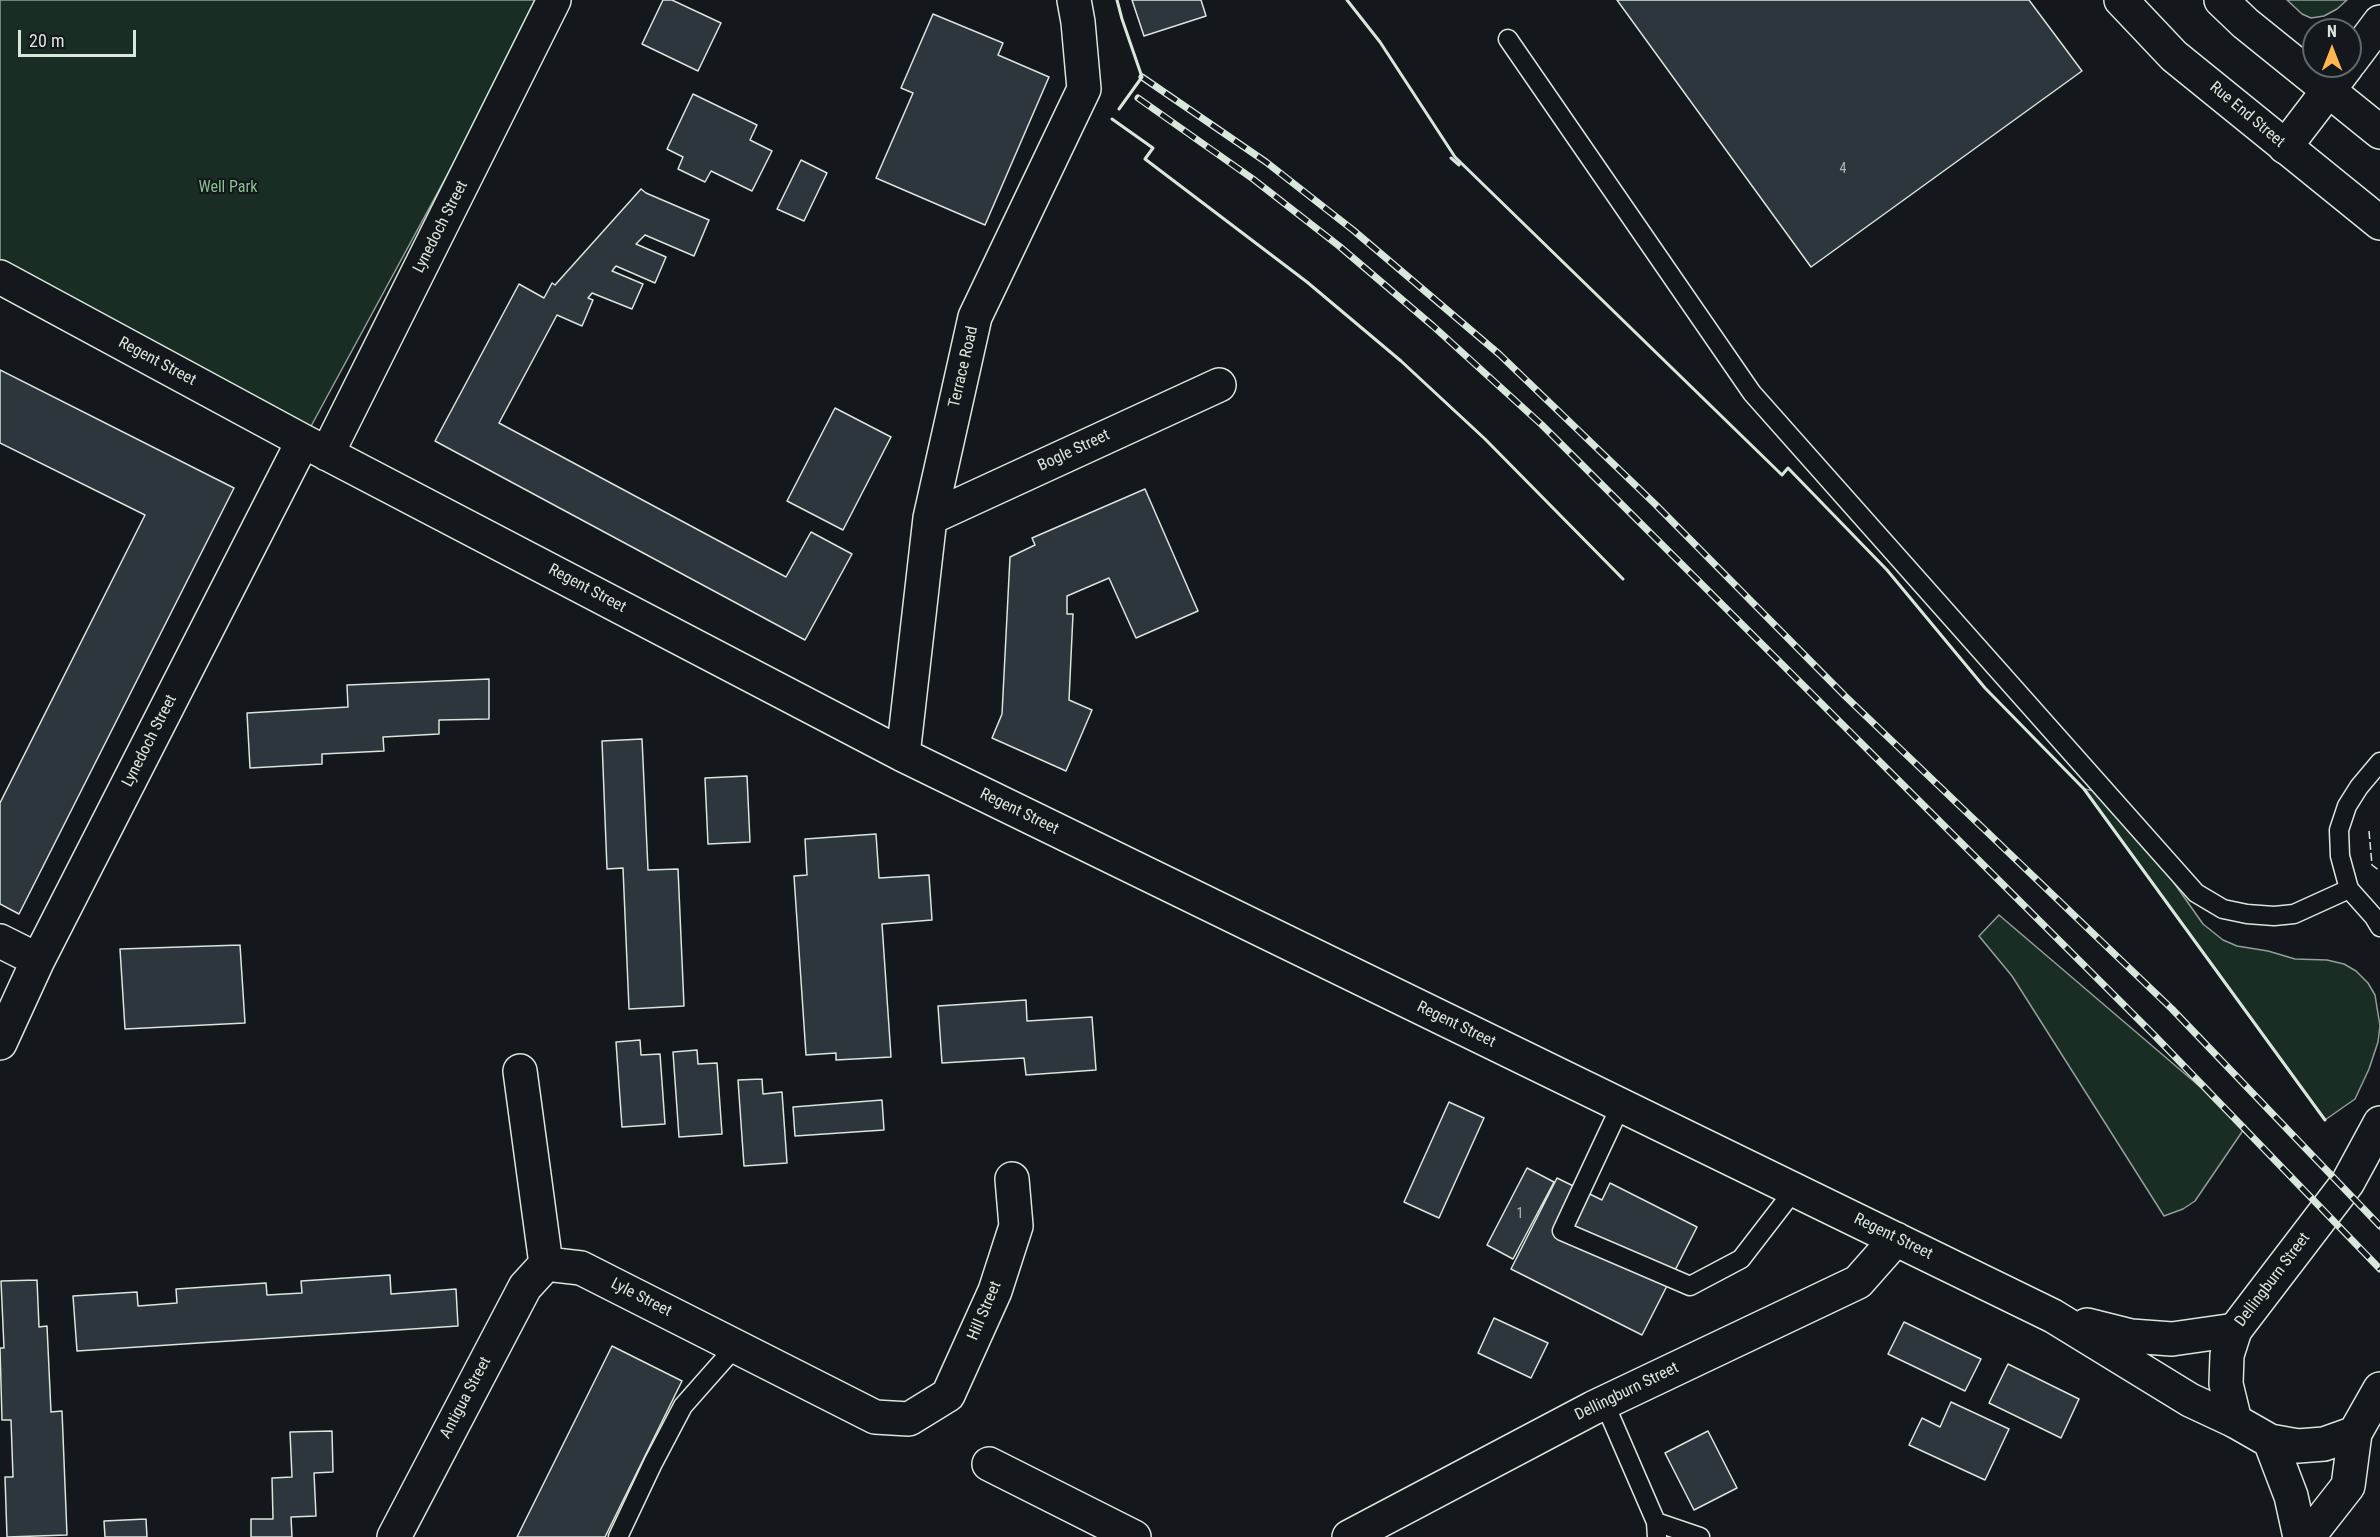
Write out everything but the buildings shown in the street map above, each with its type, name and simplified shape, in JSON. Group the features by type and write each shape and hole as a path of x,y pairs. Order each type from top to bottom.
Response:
{"main road":[{"name":"Lynedoch Street","path":"0,1043 38,960 554,0"},
{"name":"Terrace Road","path":"903,755 930,518 975,317 1084,89 1074,0"},
{"name":"Rue End Street","path":"2121,0 2174,56 2380,223"},
{"path":"2221,0 2245,23 2338,79 2380,132"},
{"path":"2362,46 2380,22"},
{"path":"2285,147 2338,79"},
{"name":"Regent Street","path":"0,277 315,447 903,755 2053,1316 2190,1401 2235,1421"},
{"name":"Bogle Street","path":"930,518 1219,385"},
{"path":"0,941 38,960"},
{"path":"520,1071 546,1264"},
{"name":"Dellingburn Street","path":"2235,1421 2226,1384 2227,1355 2235,1330 2348,1182 2380,1123"},
{"name":"Hill Street","path":"909,1419 948,1395 995,1291 1016,1226 1012,1179"},
{"name":"Dellingburn Street","path":"1349,1537 1604,1402 1858,1282 1896,1239"},
{"name":"Lyle Street","path":"546,1264 581,1268 875,1417 909,1419"},
{"name":"Antigua Street","path":"394,1537 525,1287 546,1264"},
{"name":"Regent Street","path":"2053,1316 2141,1337 2172,1340 2235,1330"},
{"path":"2308,1537 2348,1486 2355,1433 2380,1389"},
{"path":"2235,1421 2270,1441 2298,1446 2324,1444 2355,1433"},
{"path":"2270,1441 2291,1496 2300,1537"},
{"path":"989,1464 1134,1537"}],"lane":[{"path":"1508,39 1752,393 2196,893 2223,909 2274,916 2294,914 2349,889"},
{"path":"2378,921 2349,889 2340,856 2339,830 2347,806 2359,787 2380,762"},
{"path":"1621,1105 1562,1231 1690,1286 1741,1259 1795,1189"},
{"path":"618,1537 683,1406 736,1346"},
{"path":"1604,1402 1657,1530 1700,1537"}],"green space":[{"name":"Well Park","path":"0,0 542,0 303,441 0,279"},
{"path":"2287,0 2347,0 2324,16 2311,18 2302,14"},
{"path":"2084,789 2096,791 2172,880 2203,924 2223,940 2237,946 2268,951 2295,959 2327,960 2344,964 2356,971 2368,983 2375,995 2380,1026 2378,1042 2369,1069 2355,1099 2325,1120"},
{"path":"1999,915 2246,1126 2195,1201 2183,1209 2164,1216 2012,976 1979,936"}],"railway":[{"path":"1142,77 1266,162 1353,230 1499,354 1655,504 1845,696 2172,1009 2380,1226"},
{"path":"1138,98 1253,179 1339,246 1433,326 1542,425 2154,1035 2380,1269"}],"fence":[{"path":"2369,831 2372,865 2380,871"}],"wall":[{"path":"1117,0 1142,77 1119,109"},
{"path":"1347,0 1380,42 1455,157 1782,475 1788,468 1887,570 1985,688 2084,789 2325,1120"},
{"path":"1112,119 1153,148 1145,159 1307,282 1401,361 1485,439 1623,579"},
{"path":"1451,158 1459,165"}]}
